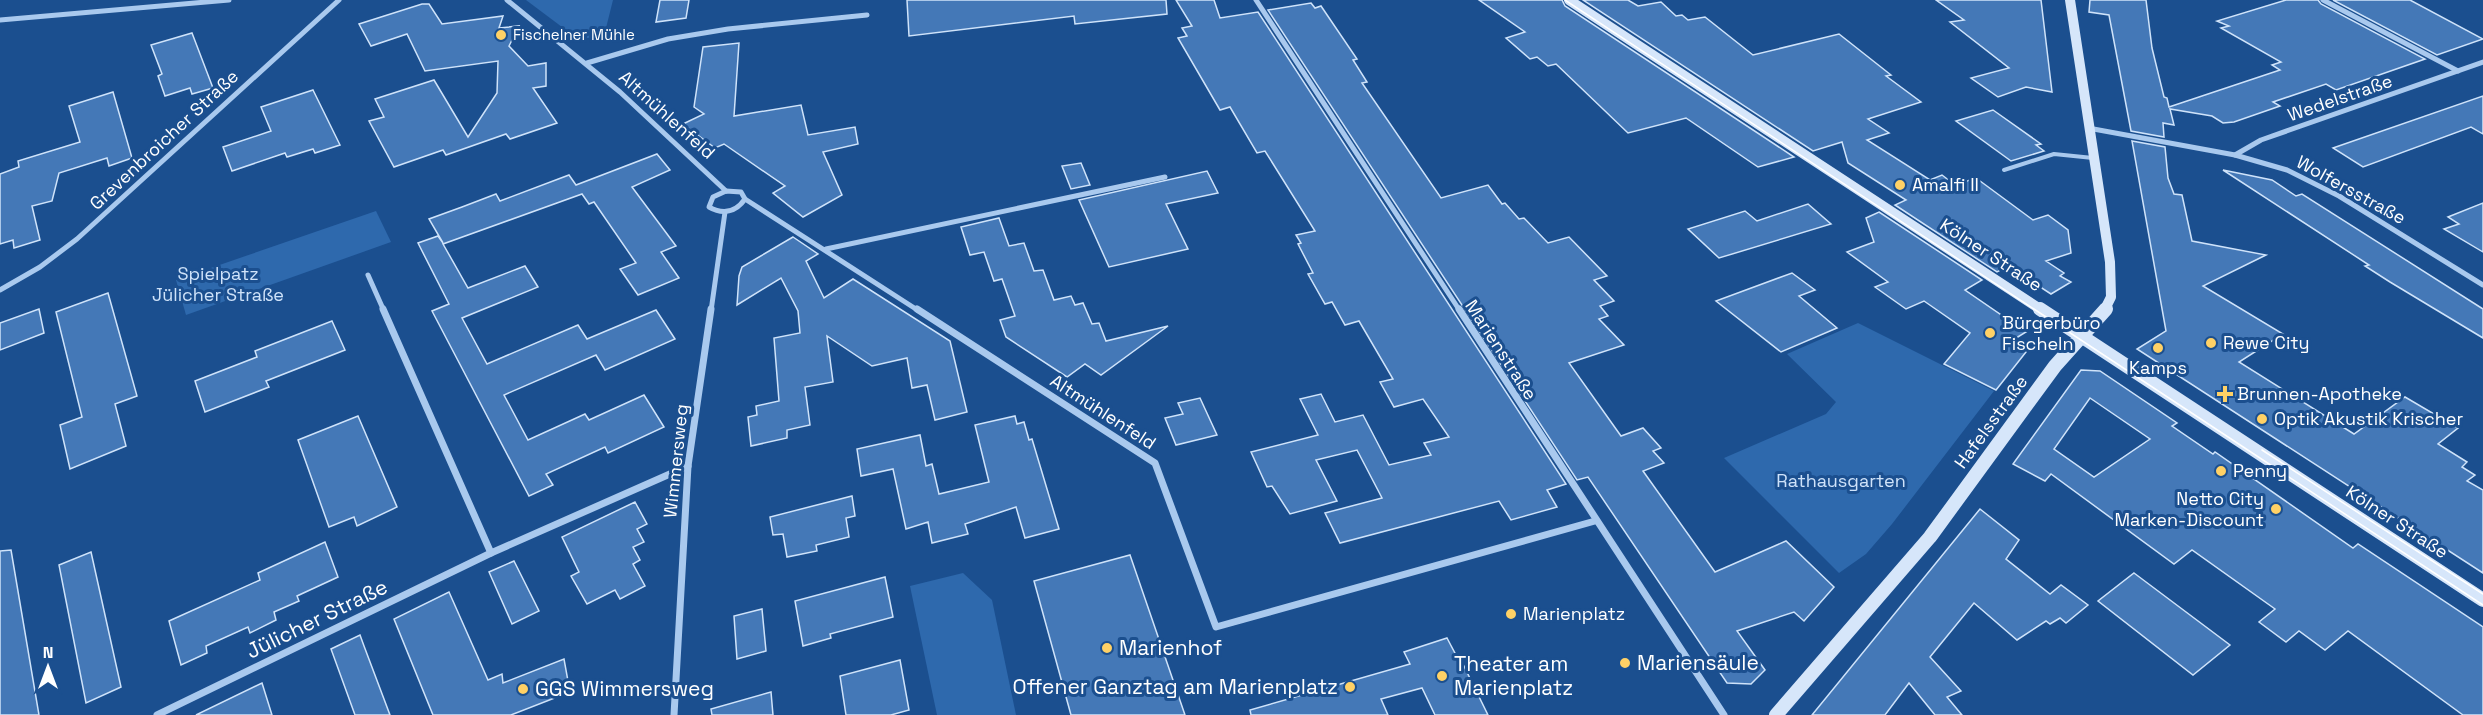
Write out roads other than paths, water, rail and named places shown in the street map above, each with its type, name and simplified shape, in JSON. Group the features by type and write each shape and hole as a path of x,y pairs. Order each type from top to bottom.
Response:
{"main road":[{"name":"Kölner Straße","path":"1569,0 2483,600"},
{"name":"Hafelsstraße","path":"1776,715 1930,537 2055,366 2106,309 2111,297 2109,262 2070,0"}],"street":[{"path":"0,20 229,0"},
{"name":"Grevenbroicher Straße","path":"0,290 22,280 72,243 275,55 339,0"},
{"name":"Altmühlenfeld","path":"507,0 587,63 680,144 726,191 741,192 745,199 826,249 1155,463 1216,627 1324,599 1595,520"},
{"name":"Marienstraße","path":"1256,0 1724,715"},
{"path":"2323,0 2458,71"},
{"name":"Altmühlenfeld","path":"587,63 669,39 728,29 867,15"},
{"name":"Wedelstraße","path":"2235,155 2262,140 2483,62"},
{"path":"2474,65 2483,69"},
{"name":"Wolfersstraße","path":"2088,128 2235,155 2267,163 2306,178 2483,285"},
{"path":"826,249 1165,177"},
{"path":"726,191 715,195 709,203 713,210 725,212 738,208 745,199"},
{"name":"Wimmersweg","path":"674,715 688,466 725,212"},
{"path":"368,275 491,553"},
{"name":"Jülicher Straße","path":"158,715 491,553 688,466"}],"lane":[{"path":"2004,170 2054,154 2093,158"}],"tram line":[{"path":"1565,0 2483,605"},
{"path":"2262,450 2483,594"}],"place":[{"name":"Fischelner Mühle","path":"501,35"},
{"name":"Amalfi II","path":"1900,185"},
{"name":"Bürgerbüro Fischeln","path":"1990,333"},
{"name":"Rewe City","path":"2211,343"},
{"name":"Kamps","path":"2158,348"},
{"name":"Brunnen-Apotheke","path":"2225,394"},
{"name":"Optik Akustik Krischer","path":"2262,419"},
{"name":"Penny","path":"2221,471"},
{"name":"Netto City Marken-Discount","path":"2276,509"},
{"name":"Marienplatz","path":"1511,614"},
{"name":"Marienhof","path":"1107,648"},
{"name":"Mariensäule","path":"1625,663"},
{"name":"Theater am Marienplatz","path":"1442,676"},
{"name":"Offener Ganztag am Marienplatz","path":"1350,687"},
{"name":"GGS Wimmersweg","path":"523,689"}],"park label":[{"name":"Spielpatz Jülicher Straße","path":"218,284"},
{"name":"Rathausgarten","path":"1841,481"}]}
